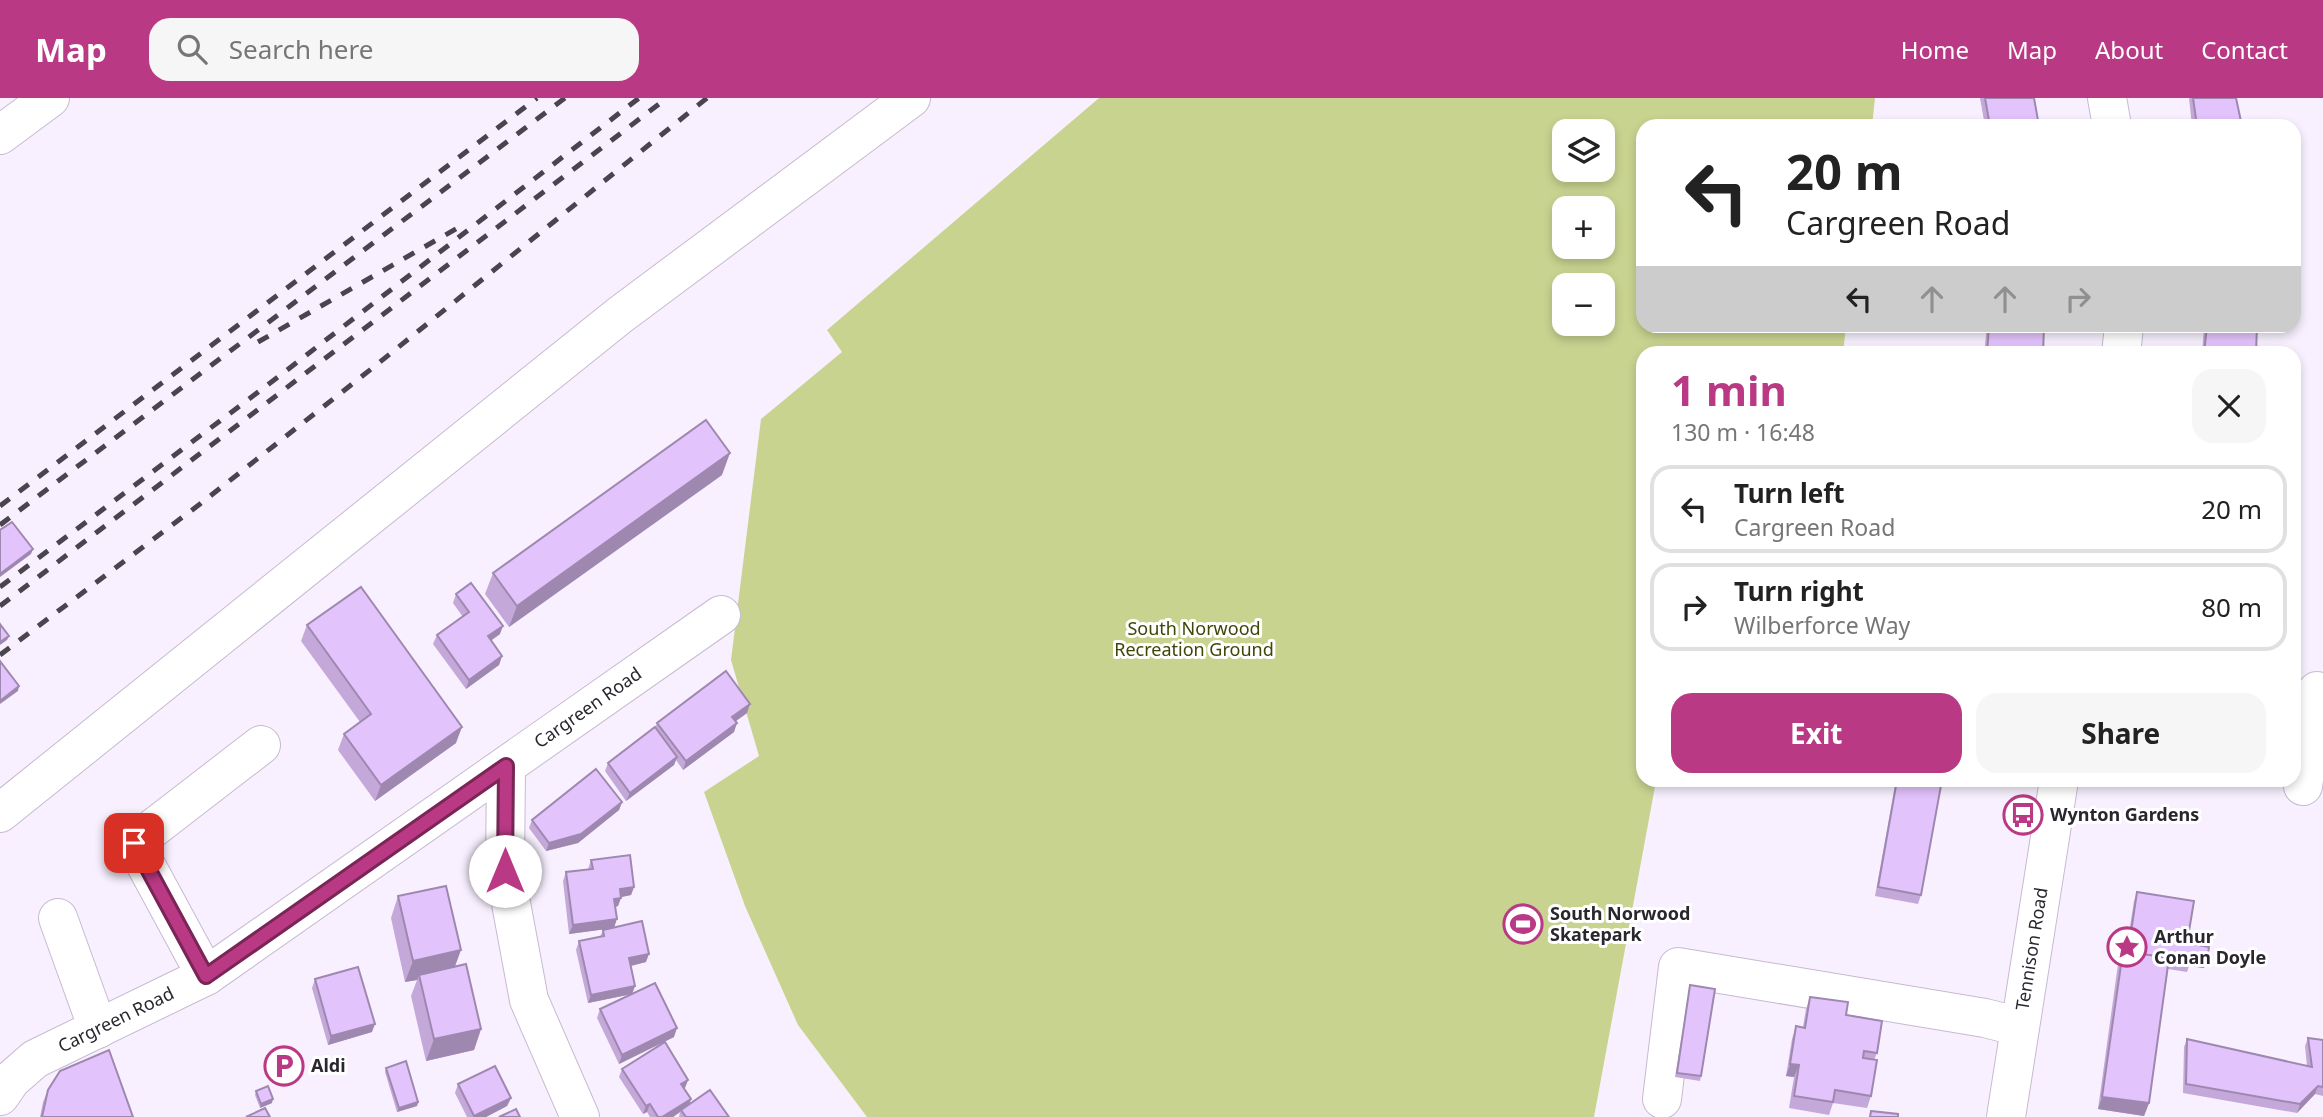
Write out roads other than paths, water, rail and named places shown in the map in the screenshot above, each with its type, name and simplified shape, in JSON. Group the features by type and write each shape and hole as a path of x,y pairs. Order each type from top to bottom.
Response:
{"street":[{"path":"0,135 51,98"},
{"path":"0,813 620,314 911,98"},
{"path":"2107,98 2111,119"},
{"name":"Cargreen Road","path":"4,1079 36,1059 206,976 721,615"},
{"path":"2302,786 2311,690"},
{"path":"206,976 134,843 261,745"},
{"path":"506,766 505,871 529,1000 580,1117"},
{"name":"Tennison Road","path":"2006,1117 2058,787"},
{"path":"58,918 98,1029"},
{"path":"1662,1099 1678,967 1985,1018 2020,1027"}],"railway":[{"path":"0,506 537,98"},
{"path":"0,525 565,98"},
{"path":"0,587 278,377 639,98"},
{"path":"0,606 667,98"},
{"path":"0,655 200,504 707,98"},
{"path":"258,342 461,226"}],"place":[{"name":"Wynton Gardens","path":"2023,815"},
{"name":"South Norwood Skatepark","path":"1523,924"},
{"name":"Arthur Conan Doyle","path":"2127,947"},
{"name":"Aldi","path":"284,1066"}],"park label":[{"name":"South Norwood Recreation Ground","path":"1194,639"}]}
